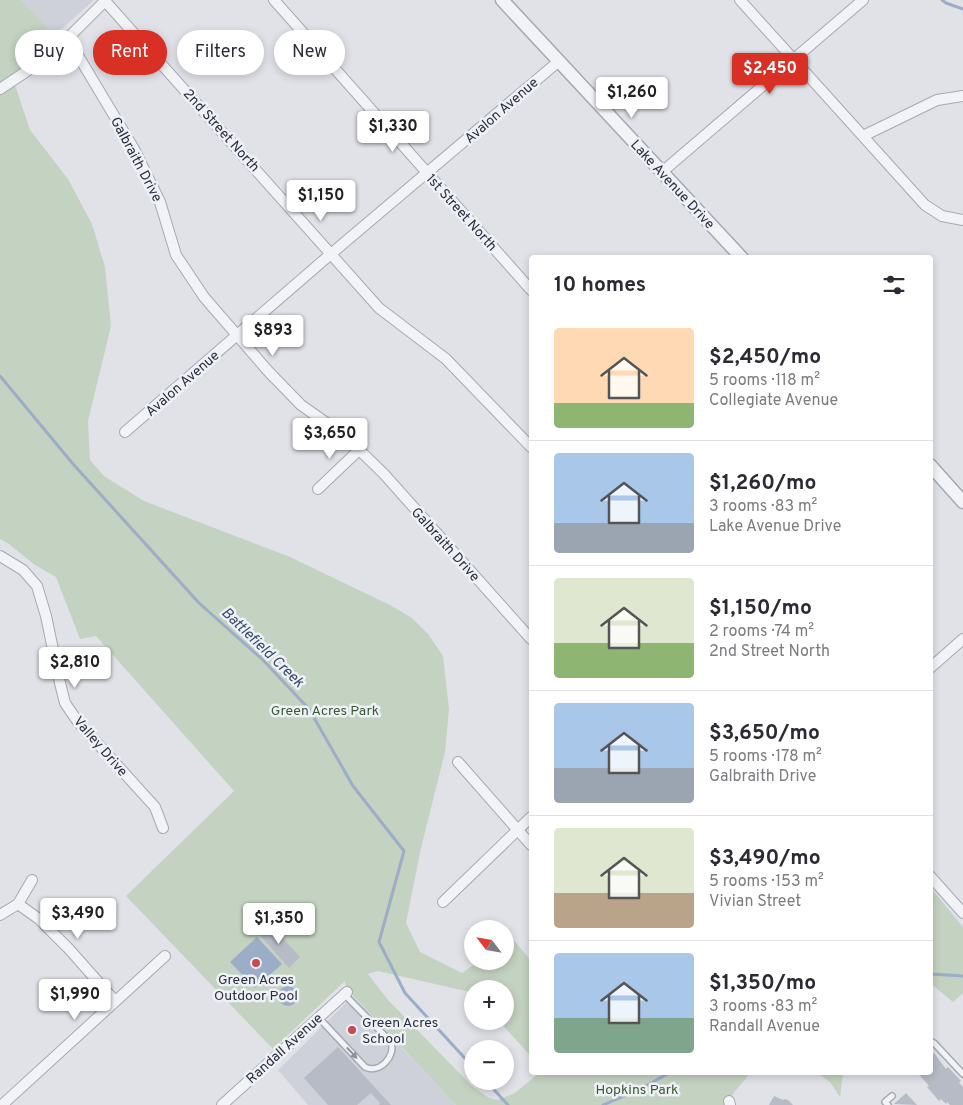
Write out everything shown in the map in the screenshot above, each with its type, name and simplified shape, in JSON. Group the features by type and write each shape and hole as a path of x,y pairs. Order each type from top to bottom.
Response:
{"street":[{"path":"74,30 106,0"},
{"name":"2nd Street North","path":"106,0 380,308 446,359 529,445"},
{"name":"1st Street North","path":"274,0 529,288"},
{"name":"Lake Avenue Drive","path":"502,0 739,255"},
{"path":"740,0 925,205 942,216 963,220"},
{"path":"662,172 863,0"},
{"name":"Avalon Avenue","path":"125,432 332,253 559,61"},
{"name":"Galbraith Drive","path":"83,64 134,148 160,202 176,255 204,297 268,371 301,405 345,436 384,474 529,637"},
{"path":"0,88 20,75"},
{"path":"863,136 938,100 963,96"},
{"path":"318,489 359,450"},
{"path":"933,468 963,502"},
{"name":"Valley Drive","path":"0,556 23,570 37,586 46,616 65,703 78,722 155,807 163,828"},
{"path":"933,665 963,639"},
{"path":"458,762 529,843"},
{"path":"443,902 529,819"},
{"path":"933,879 963,913"},
{"path":"1,911 18,904 32,880"},
{"path":"18,904 40,919 115,1001"},
{"path":"2,1105 165,956"},
{"name":"Randall Avenue","path":"222,1105 346,993"}],"lane":[{"path":"318,1017 364,1067 370,1070 381,1066 392,1053 391,1042 346,993"},
{"path":"933,1042 963,1074"},
{"path":"888,1105 885,1102 892,1096"}],"shaded area":[{"path":"21,0 94,0 61,30 50,30"},
{"name":"Green Acres School","path":"353,996 456,1105 308,1105 278,1070"}],"green space":[{"name":"Green Acres Park","path":"0,0 21,0 50,30 15,30 15,75 22,75 14,82 30,130 68,179 92,224 105,267 111,326 88,421 90,460 104,476 144,501 290,557 390,605 412,618 428,634 443,656 449,709 445,752 421,848 406,923 420,952 462,973 466,970 514,970 514,940 529,959 529,1055 507,1030 514,1030 514,980 464,980 464,991 378,971 368,974 388,1000 464,1078 464,1090 478,1090 489,1098 497,1100 515,1093 537,1075 748,1075 724,1105 456,1105 346,988 345,981 273,1049 126,896 234,791 96,636 80,639 56,577 35,565 0,539"},
{"path":"933,891 963,927 963,993 953,1002 933,985"},
{"path":"820,1075 843,1075 840,1097 830,1082"}],"water":[{"name":"Green Acres Outdoor Pool","path":"257,937 282,964 255,988 230,962"},
{"path":"288,986 295,989 298,996 295,1003 288,1006 281,1003 278,996 281,989"}],"building":[{"path":"268,922 300,957 289,968 257,932"},
{"path":"338,1047 391,1105 379,1105 380,1103 371,1093 357,1105 328,1105 304,1078"},
{"path":"934,1053 946,1069 948,1067 961,1081 959,1083 963,1087 963,1105 950,1105 947,1102 946,1104 941,1099 939,1101 927,1087 929,1086 920,1075 933,1075"},
{"path":"906,1093 917,1105 894,1104"},
{"path":"774,1096 788,1100 793,1105 769,1105"}],"waterway":[{"path":"942,0 963,9"},
{"name":"Battlefield Creek","path":"0,376 73,464 199,603 263,660 309,709 353,786 404,851 379,942 405,993 464,1057"},
{"path":"933,974 963,976"},
{"path":"603,1105 642,1088 666,1075"},
{"name":"Battlefield Creek","path":"494,1090 508,1105"}],"place":[{"name":"Green Acres Outdoor Pool","path":"256,963"},
{"name":"Green Acres School","path":"352,1030"}],"park label":[{"name":"Hopkins Park","path":"637,1089"}]}
